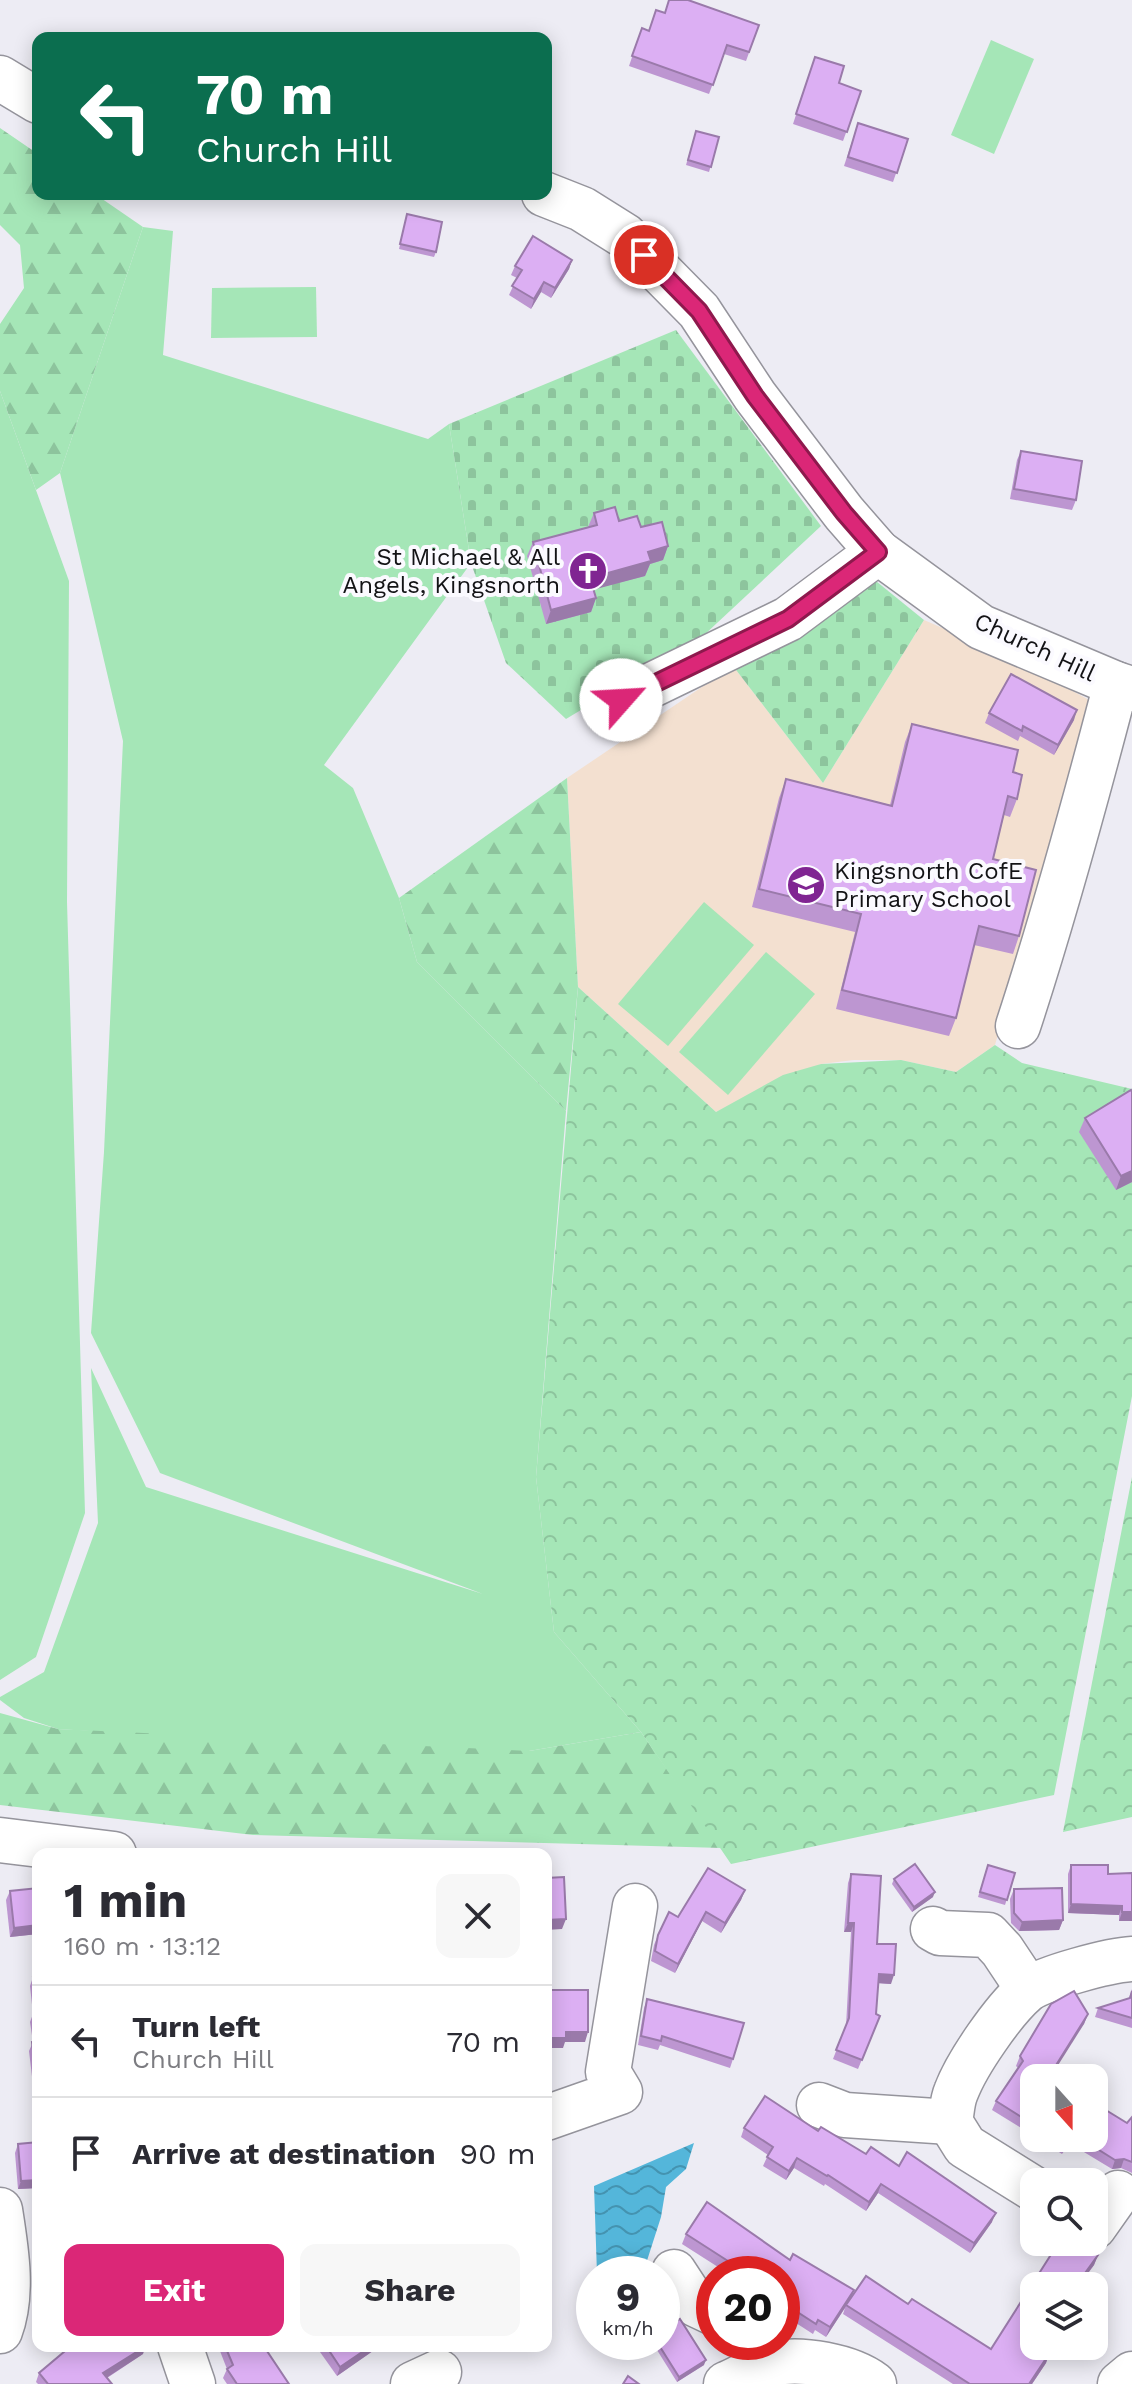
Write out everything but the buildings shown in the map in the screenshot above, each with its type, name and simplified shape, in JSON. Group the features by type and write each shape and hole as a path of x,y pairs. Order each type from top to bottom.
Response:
{"street":[{"path":"0,78 32,97"},
{"name":"Church Hill","path":"552,197 582,209 625,236 699,311 755,396 844,513 878,552 981,627 1124,687"},
{"path":"621,700 788,619 878,552"},
{"path":"1018,1026 1124,687"},
{"path":"0,1840 65,1848"},
{"path":"552,2116 620,2092 608,2072 635,1906"},
{"path":"933,1929 940,1933 988,1935 1028,1989"},
{"path":"1020,2180 965,2146 950,2122 955,2092 983,2043 1028,1989 1097,1964 1132,1959"},
{"path":"819,2105 845,2115 950,2122"},
{"path":"0,2331 15,2236"},
{"path":"680,2281 696,2304"},
{"path":"182,2352 193,2384"},
{"path":"800,2359 821,2362 866,2378 874,2384"},
{"path":"726,2384 756,2360"},
{"path":"1120,2384 1132,2374"}],"shaded area":[{"name":"Kingsnorth CofE Primary School","path":"924,620 1012,658 1093,702 995,1045 956,1072 901,1060 821,1064 716,1112 578,987 567,778 733,666 823,783"}],"green space":[{"path":"991,40 1034,59 994,154 951,135"},
{"path":"0,128 32,150 32,200 104,200 143,227 60,473 36,490 0,391 0,324 24,288 20,245 0,225"},
{"path":"143,227 173,231 163,355 428,439 449,424 471,563 324,765 353,788 399,898 417,962 566,1111 536,1477 554,1632 641,1732 529,1751 478,1756 58,1729 24,1718 0,1700 0,1697 44,1672 98,1523 91,1368 146,1487 483,1594 160,1473 91,1333 104,1152 123,741 60,473"},
{"path":"316,287 317,337 211,338 212,288"},
{"path":"676,330 821,526 702,637 566,719 506,663 471,563 449,424"},
{"path":"0,391 69,581 67,902 85,1513 36,1657 0,1680"},
{"path":"866,573 924,620 823,783 733,666"},
{"path":"567,778 578,987 566,1111 417,962 399,898"},
{"path":"704,902 754,945 668,1046 618,1004"},
{"path":"766,952 815,994 728,1095 679,1052"},
{"path":"578,987 716,1112 783,1075 821,1064 901,1060 956,1072 995,1045 1022,1063 1132,1089 1132,1396 1054,1795 731,1864 641,1732 554,1632 536,1477"},
{"path":"1132,1477 1132,1817 1063,1832"},
{"path":"0,1713 58,1729 529,1751 641,1732 722,1848 253,1835 0,1805"}],"water":[{"path":"694,2143 686,2169 666,2187 661,2217 648,2256 596,2256 594,2186"}],"place":[{"name":"St Michael & All Angels, Kingsnorth","path":"588,571"},
{"name":"Kingsnorth CofE Primary School","path":"806,885"}],"route":[{"path":"621,700 788,619 878,552 844,513 755,396 699,311 644,255"}]}
